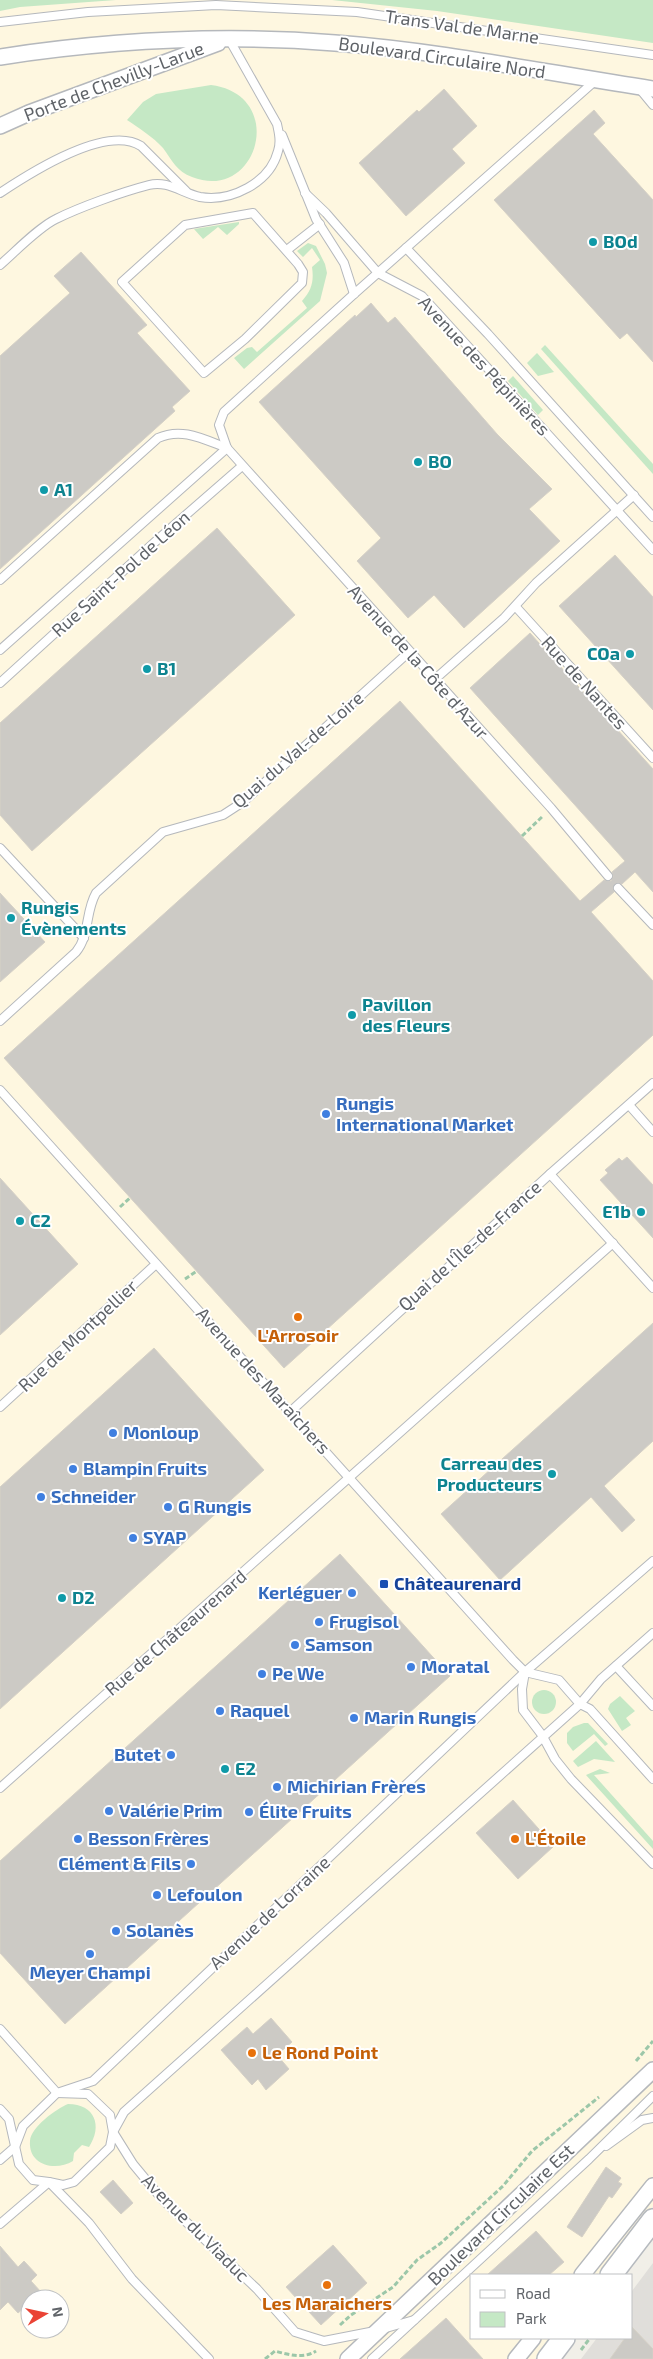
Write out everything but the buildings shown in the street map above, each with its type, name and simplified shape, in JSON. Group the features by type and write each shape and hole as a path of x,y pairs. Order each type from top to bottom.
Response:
{"main road":[{"path":"613,2274 653,2220"},
{"path":"548,2359 563,2339"}],"street":[{"name":"Boulevard Circulaire Nord","path":"0,57 131,42 229,39 355,45 653,89"},
{"name":"Porte de Chevilly-Larue","path":"0,126 29,113 229,39"},
{"name":"Boulevard Circulaire Est","path":"348,2359 653,2070"},
{"path":"583,2274 653,2186"},
{"path":"516,2359 532,2339"}],"lane":[{"name":"Trans Val de Marne","path":"0,22 88,12 216,5 357,12 653,55"},
{"path":"229,39 277,124 305,193 320,224 344,263 354,294"},
{"path":"227,448 219,425 224,412 354,294 597,80"},
{"path":"638,87 653,105"},
{"path":"0,265 54,219 157,183 165,184 189,194 220,197 246,189 256,183 269,170 278,152 280,140 277,124"},
{"path":"0,193 52,161 82,150 120,140 135,142 189,194"},
{"name":"Avenue des Pépinières","path":"305,193 326,213 378,273 422,296 653,550"},
{"path":"252,214 287,250 303,272 302,283 245,339 204,373 122,282 189,223 252,214"},
{"path":"287,250 320,224"},
{"name":"Avenue des Pépinières","path":"406,248 463,307 653,517"},
{"path":"0,580 158,438 169,433 184,432 227,448"},
{"name":"Avenue de la Côte d'Azur","path":"227,448 551,808 608,876"},
{"name":"Rue Saint-Pol de Léon","path":"0,650 227,448"},
{"name":"Rue Saint-Pol de Léon","path":"0,683 156,541 242,466"},
{"path":"434,680 516,607 536,583 634,495"},
{"name":"Rue de Nantes","path":"516,607 653,758"},
{"name":"Quai du Val-de-Loire","path":"0,1021 76,952 84,938 91,902 96,893 163,832 223,815 244,802 409,652"},
{"path":"0,848 84,938"},
{"path":"618,888 653,925"},
{"name":"Quai de l'Île-de-France","path":"290,1412 550,1174 653,1083"},
{"name":"Avenue des Maraîchers","path":"0,1090 526,1672"},
{"path":"629,1105 653,1132"},
{"path":"550,1174 653,1288"},
{"name":"Rue de Châteaurenard","path":"0,1788 613,1243"},
{"name":"Rue de Montpellier","path":"0,1408 156,1264"},
{"name":"Avenue de Lorraine","path":"15,2147 23,2126 57,2093 93,2081 526,1672 653,1560"},
{"path":"0,2109 9,2119 19,2164 33,2180 63,2185 74,2182 110,2147 114,2132 124,2112 580,1704 601,1679 653,1633"},
{"path":"616,1666 653,1706"},
{"path":"653,1779 590,1709 580,1704 559,1680 526,1672 522,1688 523,1710 542,1736 555,1759 571,1779 653,1864"},
{"path":"0,2030 57,2093"},
{"name":"Avenue du Viaduc","path":"57,2093 88,2094 110,2115 114,2132 133,2164 162,2199 257,2289 295,2332 324,2341 380,2330 414,2320"},
{"path":"372,2359 589,2159 653,2096"},
{"path":"589,2159 642,2120 653,2118"},
{"path":"0,2160 15,2147"},
{"path":"0,2224 49,2182"},
{"path":"49,2182 89,2223 132,2279 209,2359"}],"path":[{"path":"522,836 551,808"},
{"path":"630,2067 653,2041"},
{"path":"265,2359 275,2351 306,2357 314,2353 350,2315 394,2287 417,2260 441,2243 502,2186 532,2151 604,2091"}],"shaded area":[{"name":"Rungis International Market","path":"0,0 511,0 653,22 653,2206 601,2274 470,2274 470,2339 550,2339 535,2359 0,2359"},
{"path":"653,2263 653,2359 581,2359 596,2339 633,2339 633,2290"}],"green space":[{"path":"0,0 116,0 20,7 0,11"},
{"path":"332,0 653,0 653,43 437,11"},
{"path":"211,85 235,93 250,107 256,125 255,144 247,162 234,175 215,181 192,177 182,172 159,144 127,120 143,102 156,94"},
{"path":"239,222 227,235 218,227 203,239 194,229"},
{"path":"308,243 316,246 325,264 327,273 320,301 244,369 234,358 247,348 252,347 257,352 307,308 302,301 312,285 312,267 320,260 312,248 303,257 297,251"},
{"path":"545,345 653,464 653,474 541,349"},
{"path":"537,353 554,372 538,376 527,363"},
{"path":"513,376 543,410 538,415 508,381"},
{"path":"544,1690 553,1693 556,1702 553,1711 544,1714 535,1711 532,1702 535,1693"},
{"path":"620,1696 635,1711 626,1718 631,1725 622,1731 608,1709 610,1704"},
{"path":"588,1723 608,1744 605,1746 594,1734 573,1751 567,1743 567,1733 573,1727"},
{"path":"596,1741 615,1762 594,1759 578,1767 573,1761"},
{"path":"600,1769 610,1773 594,1775 653,1841 653,1849 586,1775"},
{"path":"68,2104 77,2105 90,2112 96,2124 93,2139 89,2147 82,2145 74,2153 73,2161 58,2166 44,2164 33,2156 31,2136 39,2124"}],"place":[{"name":"BOd","path":"593,242"},
{"name":"BO","path":"418,462"},
{"name":"A1","path":"44,490"},
{"name":"COa","path":"630,654"},
{"name":"B1","path":"147,669"},
{"name":"Rungis Évènements","path":"11,918"},
{"name":"Pavillon des Fleurs","path":"352,1015"},
{"name":"Rungis International Market","path":"326,1114"},
{"name":"E1b","path":"641,1212"},
{"name":"C2","path":"20,1221"},
{"name":"L'Arrosoir","path":"298,1317"},
{"name":"Monloup","path":"113,1433"},
{"name":"Blampin Fruits","path":"73,1469"},
{"name":"Carreau des Producteurs","path":"552,1474"},
{"name":"Schneider","path":"41,1497"},
{"name":"G Rungis","path":"168,1507"},
{"name":"SYAP","path":"133,1538"},
{"name":"Châteaurenard","path":"384,1584"},
{"name":"Kerléguer","path":"352,1593"},
{"name":"D2","path":"62,1598"},
{"name":"Frugisol","path":"319,1622"},
{"name":"Samson","path":"295,1645"},
{"name":"Moratal","path":"411,1667"},
{"name":"Pe We","path":"262,1674"},
{"name":"Raquel","path":"220,1711"},
{"name":"Marin Rungis","path":"354,1718"},
{"name":"Butet","path":"171,1755"},
{"name":"E2","path":"225,1769"},
{"name":"Michirian Frères","path":"277,1787"},
{"name":"Valérie Prim","path":"109,1811"},
{"name":"Élite Fruits","path":"249,1812"},
{"name":"Besson Frères","path":"78,1839"},
{"name":"L'Étoile","path":"515,1839"},
{"name":"Clément & Fils","path":"191,1864"},
{"name":"Lefoulon","path":"157,1895"},
{"name":"Solanès","path":"116,1931"},
{"name":"Meyer Champi","path":"90,1954"},
{"name":"Le Rond Point","path":"252,2053"},
{"name":"Les Maraichers","path":"327,2285"}]}
